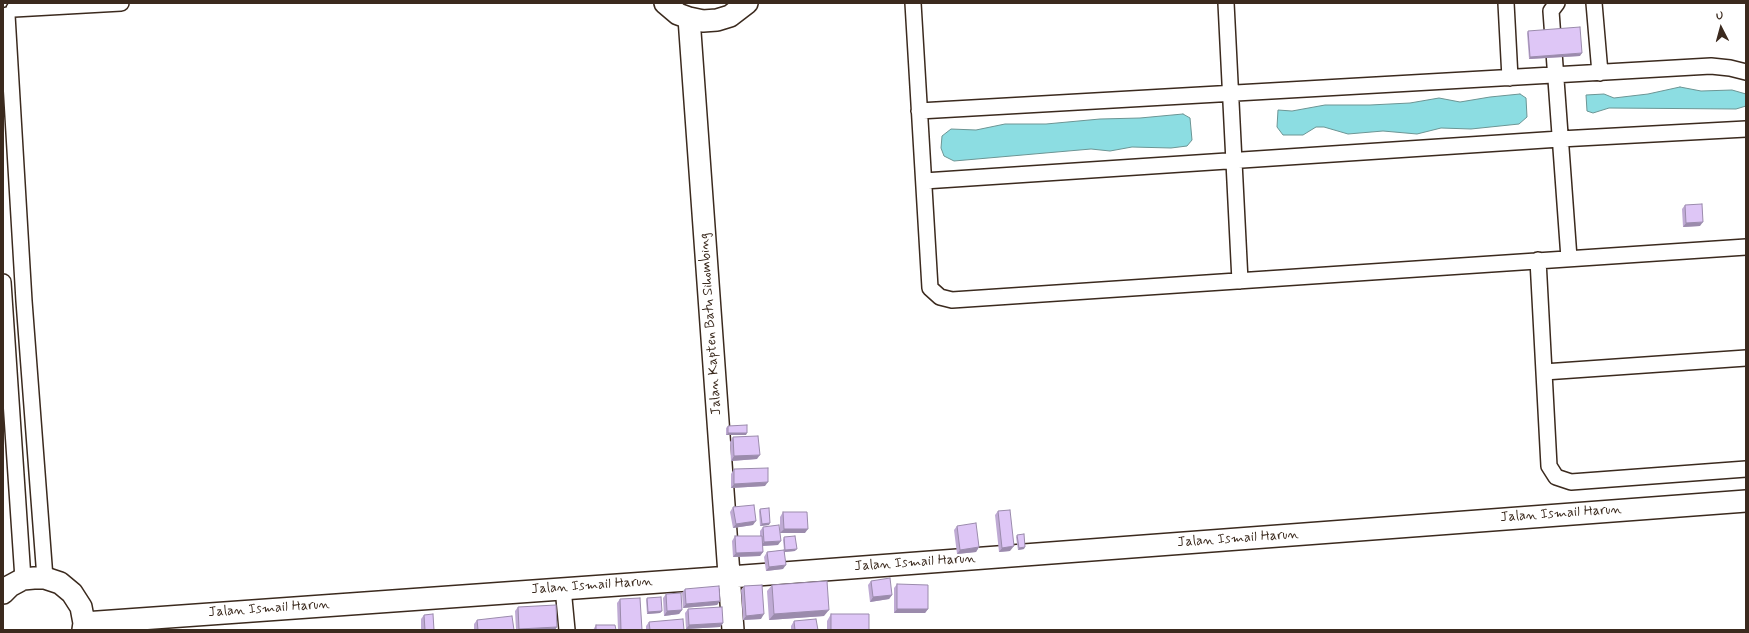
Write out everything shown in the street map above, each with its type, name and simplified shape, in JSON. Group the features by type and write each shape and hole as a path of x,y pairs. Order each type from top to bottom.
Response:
{"street":[{"path":"45,578 24,301 11,11 121,3"},
{"path":"665,3 678,14 703,21 717,20 730,16 747,3"},
{"path":"912,3 930,288 940,297 952,300 1746,247"},
{"path":"1226,3 1240,281"},
{"path":"1506,3 1510,78"},
{"path":"1594,3 1600,73"},
{"path":"1550,6 1569,258"},
{"name":"Jalan Kapten Batu Sihombing","path":"689,18 733,630"},
{"path":"919,111 1711,66 1730,68 1746,72"},
{"path":"924,181 1746,129"},
{"path":"1538,260 1549,466 1556,477 1571,482 1746,469"},
{"path":"3,282 23,579"},
{"path":"4,304 24,301"},
{"path":"1544,372 1746,358"},
{"name":"Jalan Ismail Harun","path":"83,626 563,588 730,577 1746,501"},
{"path":"3,593 10,586 23,579 45,578 60,583 72,593 80,607 83,626"},
{"path":"563,588 567,630"}],"water":[{"path":"1680,87 1701,91 1732,90 1746,94 1746,106 1736,109 1609,108 1593,113 1587,111 1586,95 1604,94 1614,98 1648,94"},
{"path":"1520,94 1526,98 1527,117 1519,124 1471,129 1441,128 1417,134 1383,131 1348,134 1324,127 1316,127 1303,135 1283,135 1277,127 1278,110 1292,111 1325,105 1410,103 1439,98 1460,102"},
{"path":"1183,114 1190,118 1192,140 1187,146 1171,148 1132,147 1110,151 1091,149 954,161 944,156 941,148 942,136 951,129 976,130 1005,124 1046,124"}],"building":[{"path":"1580,27 1582,53 1530,57 1528,31"},
{"path":"1702,204 1703,222 1686,223 1685,205"},
{"path":"747,425 747,433 728,433 728,426"},
{"path":"758,436 760,455 734,456 733,437"},
{"path":"768,468 768,482 734,484 734,469"},
{"path":"754,505 756,521 736,524 733,507"},
{"path":"769,508 770,523 762,524 760,509"},
{"path":"1010,510 1014,546 1002,548 998,511"},
{"path":"783,512 807,512 808,529 784,529"},
{"path":"976,523 979,547 960,550 957,526"},
{"path":"779,525 781,541 764,542 763,527"},
{"path":"1024,534 1025,547 1019,548 1017,535"},
{"path":"735,536 762,536 763,552 736,553"},
{"path":"795,536 797,549 785,550 784,537"},
{"path":"784,550 786,565 769,567 767,552"},
{"path":"890,578 892,595 873,597 871,581"},
{"path":"827,581 829,610 774,614 772,585"},
{"path":"897,584 928,585 928,609 897,609"},
{"path":"762,585 764,614 746,616 744,586"},
{"path":"719,586 720,601 686,604 685,589"},
{"path":"681,593 682,610 667,611 666,594"},
{"path":"661,597 662,611 648,612 647,598"},
{"path":"640,598 642,630 621,630 620,599"},
{"path":"556,605 557,627 519,629 518,607"},
{"path":"722,607 723,623 689,625 688,609"},
{"path":"433,614 434,630 425,630 424,615"},
{"path":"831,614 869,614 869,630 831,630"},
{"path":"512,616 514,630 478,630 477,620"},
{"path":"683,619 684,630 650,630 649,622"},
{"path":"816,619 818,630 795,630 794,621"},
{"path":"596,625 615,625 616,630 596,630"}]}
